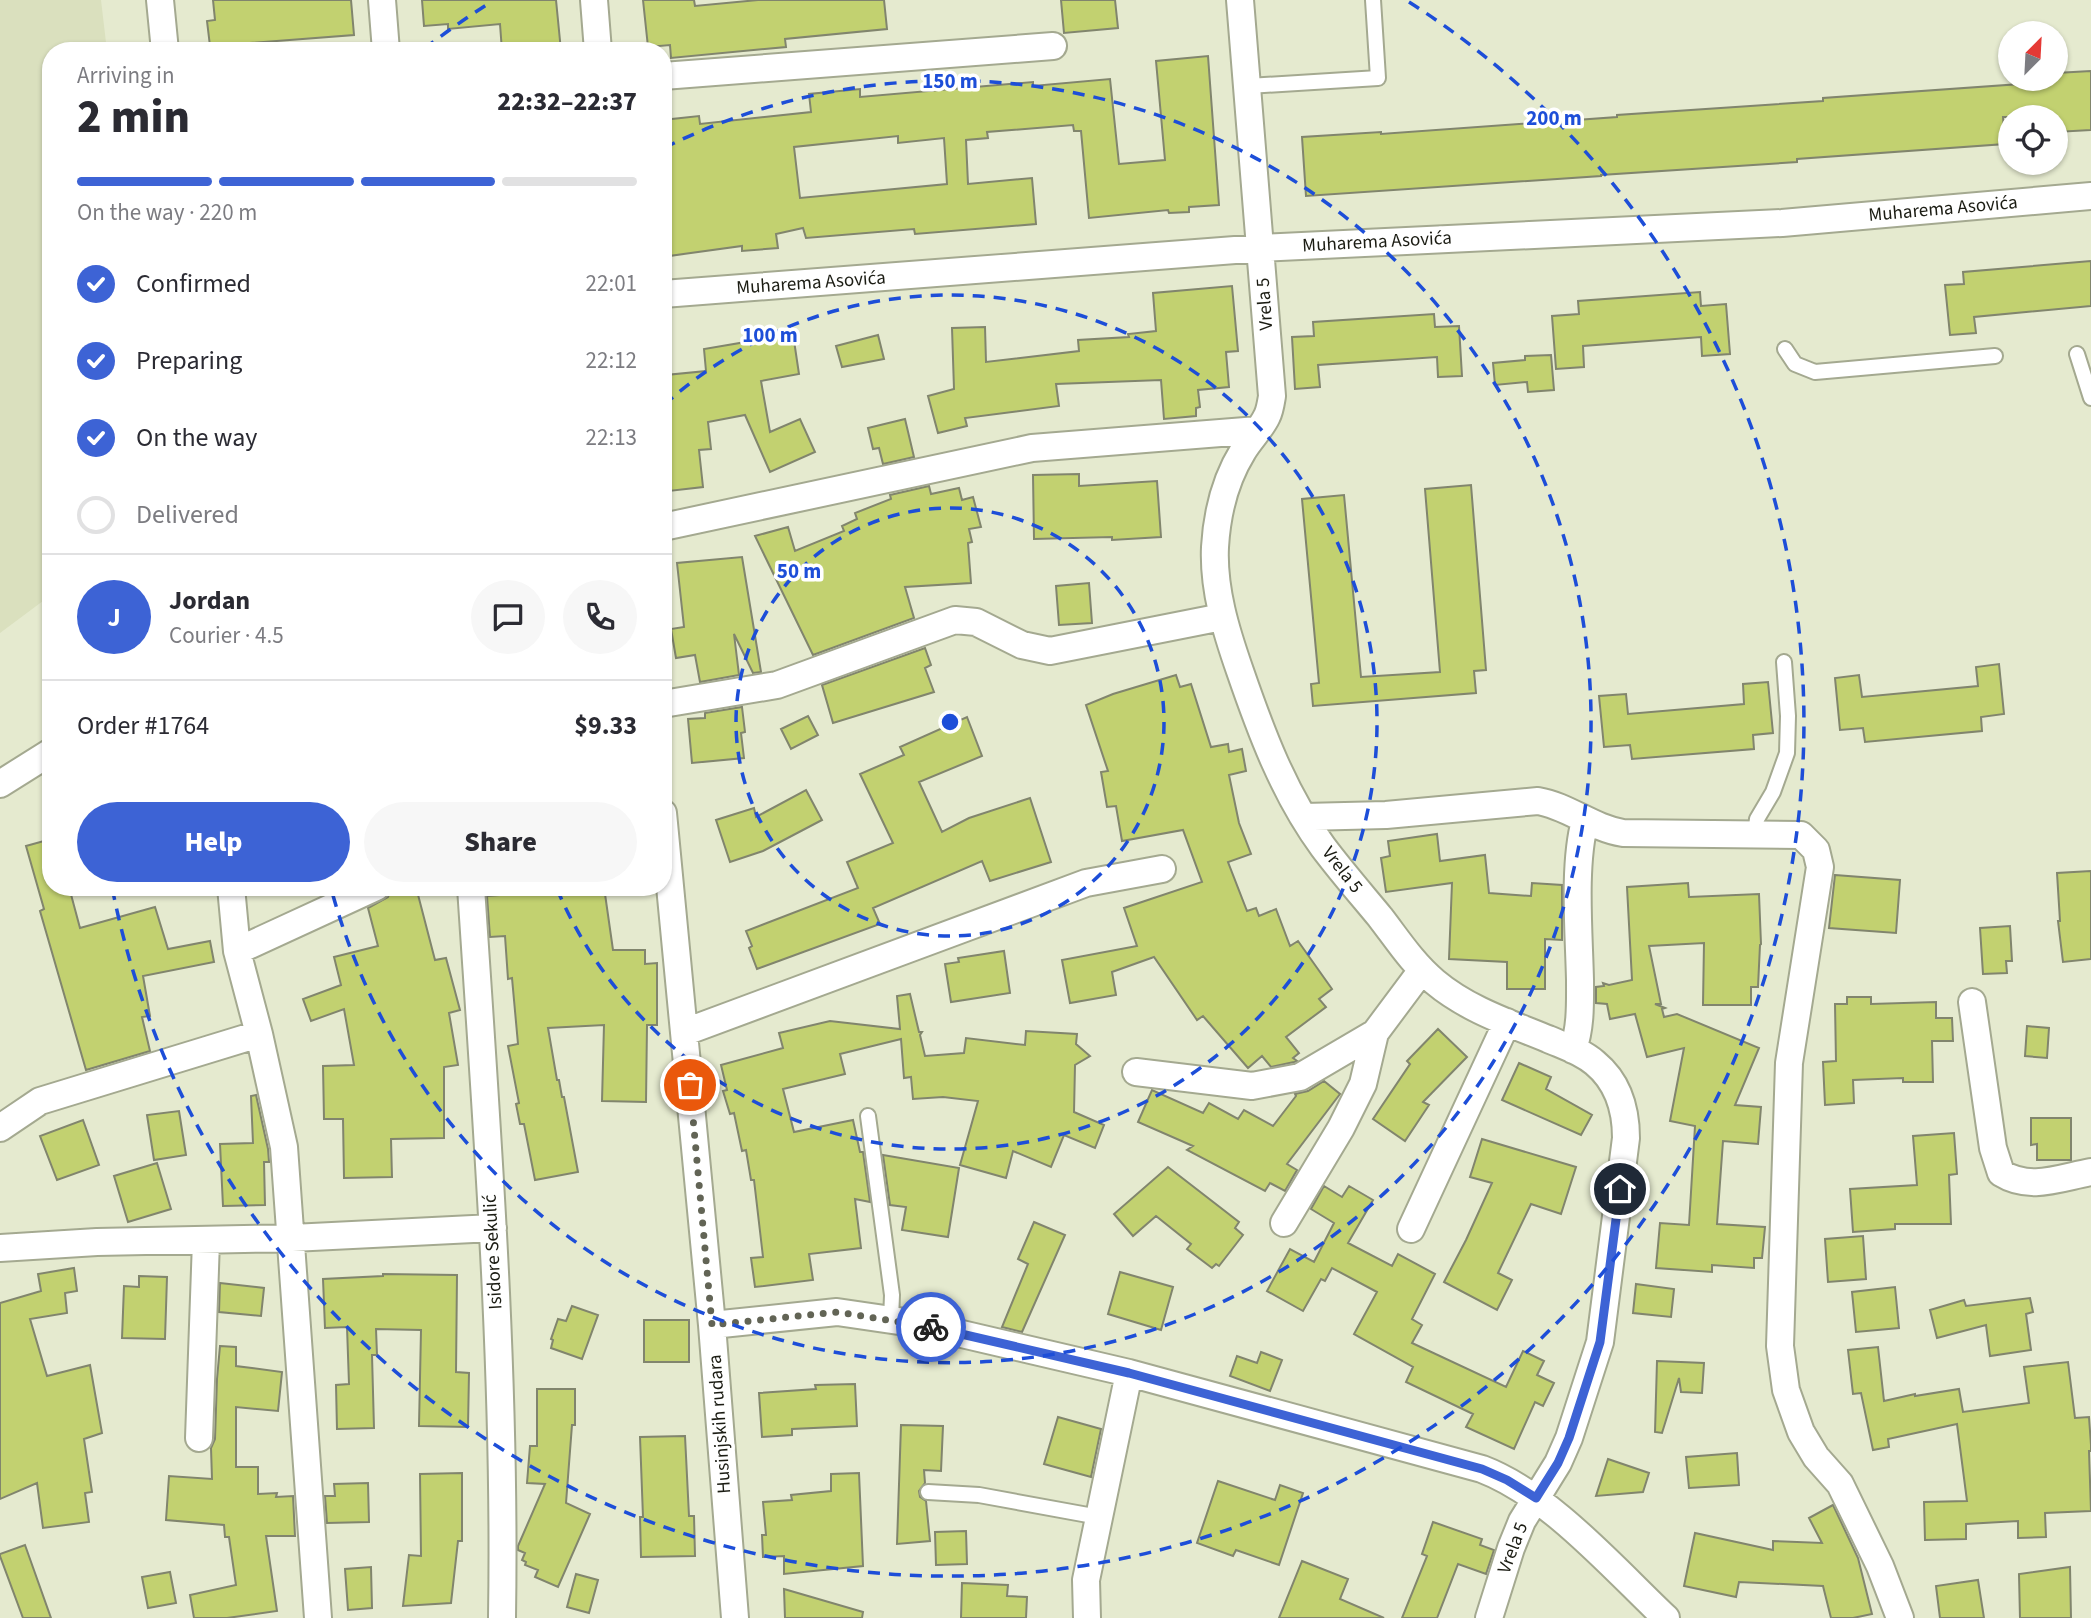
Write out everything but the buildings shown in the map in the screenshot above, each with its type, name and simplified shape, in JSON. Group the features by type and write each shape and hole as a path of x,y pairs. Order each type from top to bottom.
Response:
{"street":[{"path":"160,0 164,42"},
{"path":"382,0 385,42"},
{"path":"594,0 597,42"},
{"name":"Vrela 5","path":"1240,0 1272,396 1268,415 1232,471 1216,526 1217,583 1222,617 1269,752 1304,817 1323,846 1422,970 1451,994 1476,1009 1573,1050 1597,1064 1619,1094 1624,1111 1626,1138 1600,1342 1569,1438 1558,1463 1522,1521 1489,1618"},
{"path":"672,75 1053,46"},
{"name":"Muharema Asovića","path":"672,293 1261,248 1782,223 2091,197"},
{"path":"672,525 1032,448 1258,430"},
{"path":"672,703 777,685 955,620 976,622 1022,645 1051,651 1222,617"},
{"path":"0,784 42,758"},
{"path":"1304,817 1385,815 1538,801 1554,804 1585,821 1623,833 1801,835 1816,850 1820,867 1789,1063 1780,1346 1786,1390 1801,1432 1816,1457 1840,1484 1880,1566 1900,1618"},
{"path":"1573,1050 1580,1022 1579,877 1585,821"},
{"path":"685,1032 1086,883 1162,869"},
{"path":"232,896 237,951 260,1034 284,1147 318,1618"},
{"path":"237,951 356,896"},
{"name":"Isidore Sekulić","path":"472,896 493,1228 503,1534 502,1618"},
{"name":"Husinjskih rudara","path":"671,896 712,1325 735,1618"},
{"path":"1136,1072 1252,1086 1300,1077 1375,1033 1422,970"},
{"path":"1972,1002 1993,1148 2001,1172 2012,1180 2030,1184 2091,1172"},
{"path":"1411,1229 1507,1022"},
{"path":"1284,1223 1341,1128 1363,1084 1375,1033"},
{"path":"0,1128 40,1101 260,1034"},
{"path":"0,1248 493,1228"},
{"path":"199,1438 206,1241"},
{"path":"712,1325 837,1312 919,1324 1129,1373 1482,1469 1507,1480 1536,1498 1572,1528 1666,1618"},
{"path":"1087,1618 1086,1580 1129,1373"}],"lane":[{"path":"1248,86 1378,78 1373,0"},
{"path":"1785,349 1795,364 1815,372 1995,356"},
{"path":"2077,354 2091,397"},
{"path":"1755,834 1757,819 1773,792 1787,753 1788,716 1784,662"},
{"path":"868,1116 892,1295 891,1320"},
{"path":"928,1492 979,1495 1099,1517"}],"shaded area":[{"path":"0,0 101,0 106,42 42,42 42,602 0,633"}],"way so far":[{"path":"690,1085 712,1325 837,1312 931,1327"}],"route":[{"path":"931,1327 1129,1373 1482,1469 1507,1480 1536,1498 1558,1463 1569,1438 1600,1342 1620,1189"}]}
